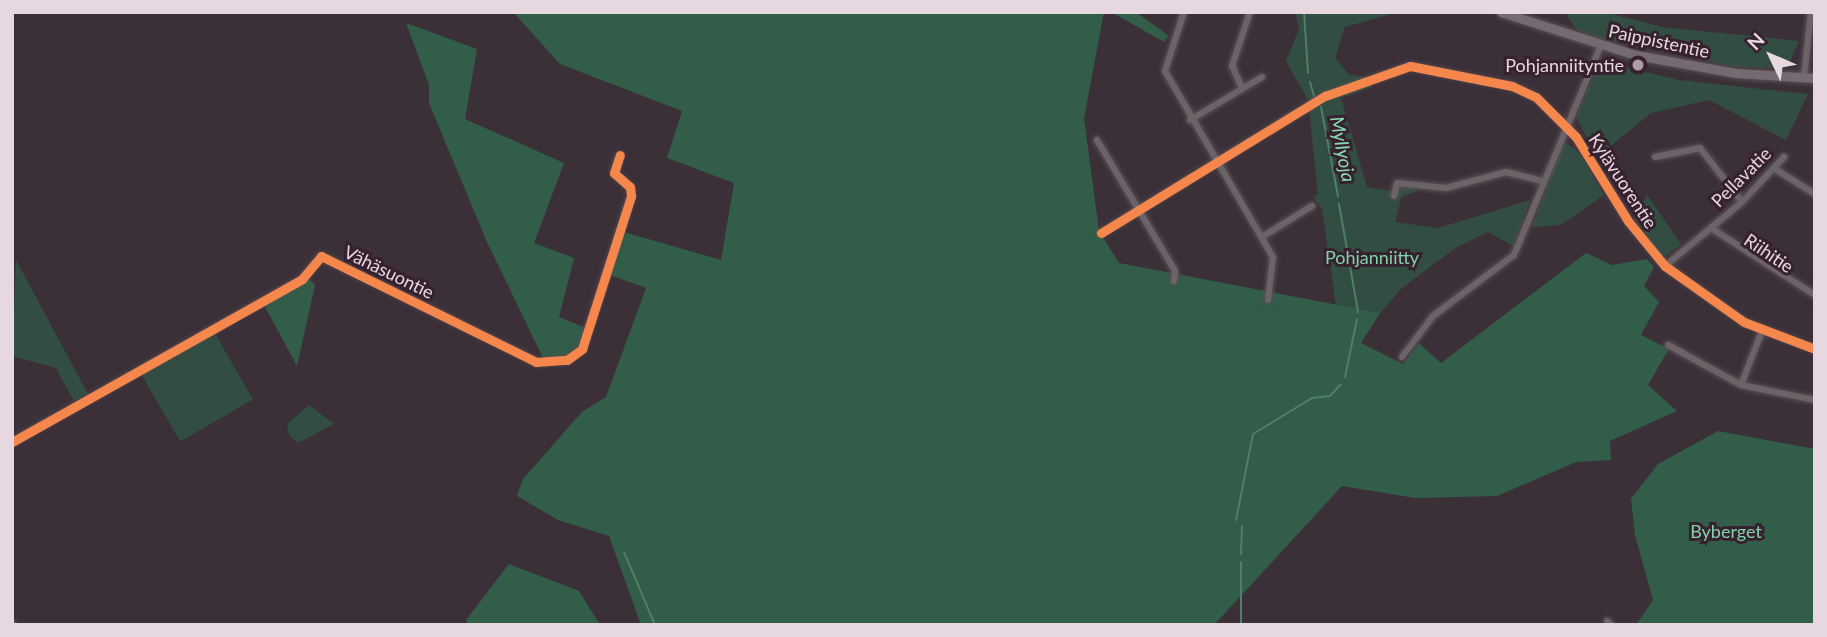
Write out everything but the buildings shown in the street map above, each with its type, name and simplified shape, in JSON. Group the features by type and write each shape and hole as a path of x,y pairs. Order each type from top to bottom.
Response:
{"street":[{"path":"1184,12 1165,71 1190,120 1218,162 1273,257 1268,300"},
{"path":"1242,88 1232,66 1250,12"},
{"name":"Paippistentie","path":"1501,12 1601,45 1689,66 1815,78"},
{"path":"1804,77 1811,12"},
{"path":"1402,357 1433,316 1514,255 1542,181 1601,45"},
{"name":"Kylävuorentie","path":"1101,233 1325,96 1406,66 1512,86 1536,97 1566,127 1665,266 1762,331 1815,349"},
{"path":"1190,120 1262,77"},
{"path":"1097,140 1175,271 1174,281"},
{"path":"1656,157 1700,149 1742,202"},
{"name":"Vähäsuontie","path":"12,442 302,279 321,256 536,362 567,360 582,349 631,196 630,187 614,173 620,155"},
{"name":"Pellavatie","path":"1665,266 1742,202 1784,157"},
{"path":"1775,169 1815,194"},
{"path":"1394,195 1397,183 1446,188 1506,172 1542,181"},
{"path":"1262,237 1312,206"},
{"name":"Riihitie","path":"1711,228 1815,295"},
{"path":"1741,385 1762,331"},
{"path":"1668,345 1741,385 1815,400"}],"green space":[{"path":"513,12 1104,12 1084,118 1099,231 1119,263 1380,313 1361,343 1403,364 1419,343 1441,363 1586,253 1612,265 1647,259 1654,267 1644,286 1659,302 1641,335 1669,349 1648,385 1677,411 1610,441 1611,460 1576,462 1497,496 1415,498 1342,486 1214,625 641,625 609,536 558,520 517,496 523,479 582,412 606,397 646,288 610,275 624,232 721,260 734,183 667,158 682,111 560,64"},
{"path":"1111,12 1136,12 1169,36 1164,42"},
{"name":"Pohjanniitty","path":"1295,12 1399,12 1345,27 1335,58 1349,75 1371,77 1372,87 1341,98 1367,187 1393,191 1404,179 1413,183 1417,191 1401,198 1395,222 1438,228 1530,200 1513,246 1488,232 1457,247 1402,288 1380,313 1336,305 1322,209 1313,197 1318,194 1308,100 1286,61 1299,29"},
{"path":"1565,12 1605,12 1662,27 1799,41 1787,68 1736,67 1603,39 1576,29"},
{"path":"406,23 477,49 465,119 564,163 534,243 574,258 559,317 586,328 580,348 565,358 544,360 487,242 429,103 429,85"},
{"path":"1600,61 1679,80 1808,94 1786,140 1709,100 1651,113 1597,157 1576,117"},
{"path":"1564,141 1580,154 1604,195 1561,225 1532,227"},
{"path":"1647,195 1681,244 1663,258 1634,219"},
{"path":"16,260 88,394 74,401 56,368 12,356"},
{"path":"309,279 315,285 297,366 264,305"},
{"path":"214,332 253,400 180,442 141,374"},
{"path":"309,405 334,424 298,443 289,435 287,424"},
{"name":"Byberget","path":"1718,431 1815,449 1814,625 1636,625 1653,600 1635,535 1631,499 1658,464"},
{"path":"509,564 579,591 600,625 468,625 466,620"}],"waterway":[{"name":"Myllyoja","path":"1304,12 1308,73"},
{"name":"Myllyoja","path":"1310,82 1314,96"},
{"name":"Myllyoja","path":"1321,107 1338,196"},
{"name":"Myllyoja","path":"1339,204 1358,312"},
{"name":"Myllyoja","path":"1345,377 1357,319"},
{"name":"Myllyoja","path":"1236,520 1253,434 1312,398 1330,396 1341,384"},
{"name":"Myllyoja","path":"1241,554 1242,526"},
{"path":"624,552 655,625"},
{"name":"Myllyoja","path":"1241,562 1241,625"}],"cycle path":[{"path":"1101,233 1325,96 1410,66 1512,86 1536,97 1576,137 1628,221 1665,266 1744,322 1815,349"},
{"path":"12,442 302,279 321,256 536,362 567,360 582,349 631,196 630,187 614,173 620,155"}],"place":[{"name":"Pohjanniityntie","path":"1638,65"}]}
